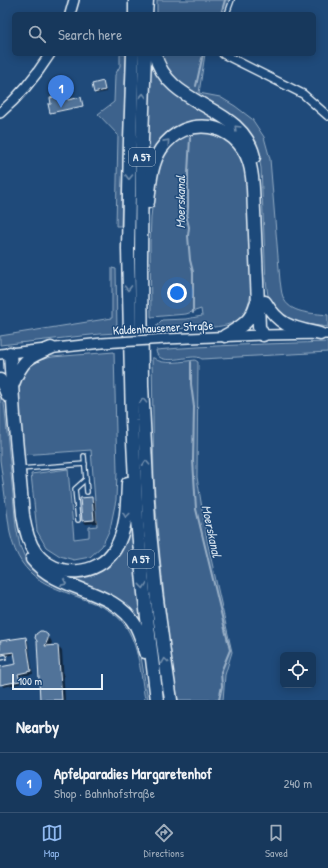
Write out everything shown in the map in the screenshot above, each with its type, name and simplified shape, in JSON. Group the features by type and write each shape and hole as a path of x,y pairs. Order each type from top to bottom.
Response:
{"highway":[{"path":"135,12 136,0"},
{"path":"146,12 147,0"},
{"path":"152,12 153,0"},
{"name":"A 57","path":"133,56 128,249 132,421 137,520 157,698"},
{"name":"A 57","path":"145,56 142,139 142,385 149,522 157,599 171,700"},
{"path":"155,56 161,70 168,81 180,91 236,126 249,142 253,152 256,171 260,247 261,298 259,327 263,335"},
{"path":"141,261 151,178 161,150 178,132 188,128 200,126 212,127 229,134 242,147 251,172 261,298 248,321 225,336"},
{"path":"261,298 277,319 287,325 297,329 324,334"},
{"path":"51,348 24,362 10,391 20,527 24,544 32,560 46,573 108,600 130,618 136,626 140,636 157,698"},
{"path":"4,353 10,391 24,522 30,541 37,553 46,563 53,567 67,571 80,571 95,567 107,559 115,550 124,528 127,508 127,433 132,421"},
{"path":"0,380 4,387 10,391"}],"main road":[{"path":"71,12 74,0"},
{"path":"0,113 41,69 49,56"},
{"name":"Kaldenhausener Straße","path":"4,353 102,343 166,339 324,334"}],"street":[{"path":"227,56 303,94 328,116"}],"lane":[{"path":"228,12 232,0"},
{"path":"84,456 87,492"},
{"path":"18,470 85,464"},
{"path":"78,520 75,488 86,480"},
{"path":"0,658 5,657"}],"shaded area":[{"path":"157,0 232,0 229,12 157,12"},
{"path":"120,56 126,56 121,226 116,226 118,135 98,114 114,102 115,75 120,66"},
{"path":"160,56 205,56 199,93 220,97 235,106 252,119 264,137 270,159 282,295 286,303 296,310 328,315 328,327 302,323 286,317 279,313 273,306 268,296 266,282 261,168 257,147 251,136 182,88 173,79"},
{"path":"151,57 157,68 226,121 233,134 181,128 147,179"},
{"path":"189,132 219,133 238,150 247,172 252,287 247,308 237,320 230,324 212,327 157,330 157,325 162,320 186,319 202,316 201,309 186,314 151,317 151,217 160,161 172,142"},
{"path":"112,268 116,269 117,333 0,345 0,336 112,318"},
{"path":"328,342 328,352 202,359 198,357 191,357 172,360 166,359 161,358 156,350 220,346"},
{"path":"114,352 117,472 116,500 110,529 102,546 90,557 74,560 60,556 46,547 37,531 31,474 68,469 74,539 89,537 89,527 97,526 91,450 22,455 17,398 20,382 29,366 40,360 52,357"},
{"path":"152,358 162,362 195,360 198,362 197,477 208,545 232,652 225,675 223,700 178,700 169,645 158,537 154,480"},
{"path":"0,390 3,396 5,411 16,527 20,546 26,560 31,566 110,607 129,624 140,650 148,700 145,700 139,660 133,641 121,620 100,606 40,580 30,572 22,562 15,549 10,533 0,460"},
{"path":"130,506 142,633 135,621 56,577 52,569 107,562"}],"building":[{"path":"103,81 105,90 94,93 92,84"},
{"path":"65,88 68,100 81,97 83,106 50,113 48,104 51,104 50,98 54,97 53,91"},
{"path":"92,497 94,520 82,521 80,498"},
{"path":"43,631 48,635 45,646 58,645 62,700 40,700 37,641 35,638 36,634"},
{"path":"26,637 31,671 18,674 20,681 0,685 0,667 16,664 14,652 0,654 0,641"}],"waterway":[{"name":"Moerskanal","path":"222,12 225,0"},
{"name":"Moerskanal","path":"196,86 203,56"},
{"name":"Moerskanal","path":"190,138 187,219 189,227 188,236 190,260 193,272 193,313"},
{"name":"Moerskanal","path":"191,362 191,384 194,407 193,460 196,509 230,650 221,672 222,686 219,700"}],"place":[{"name":"Apfelparadies Margaretenhof","path":"61,108"}]}
